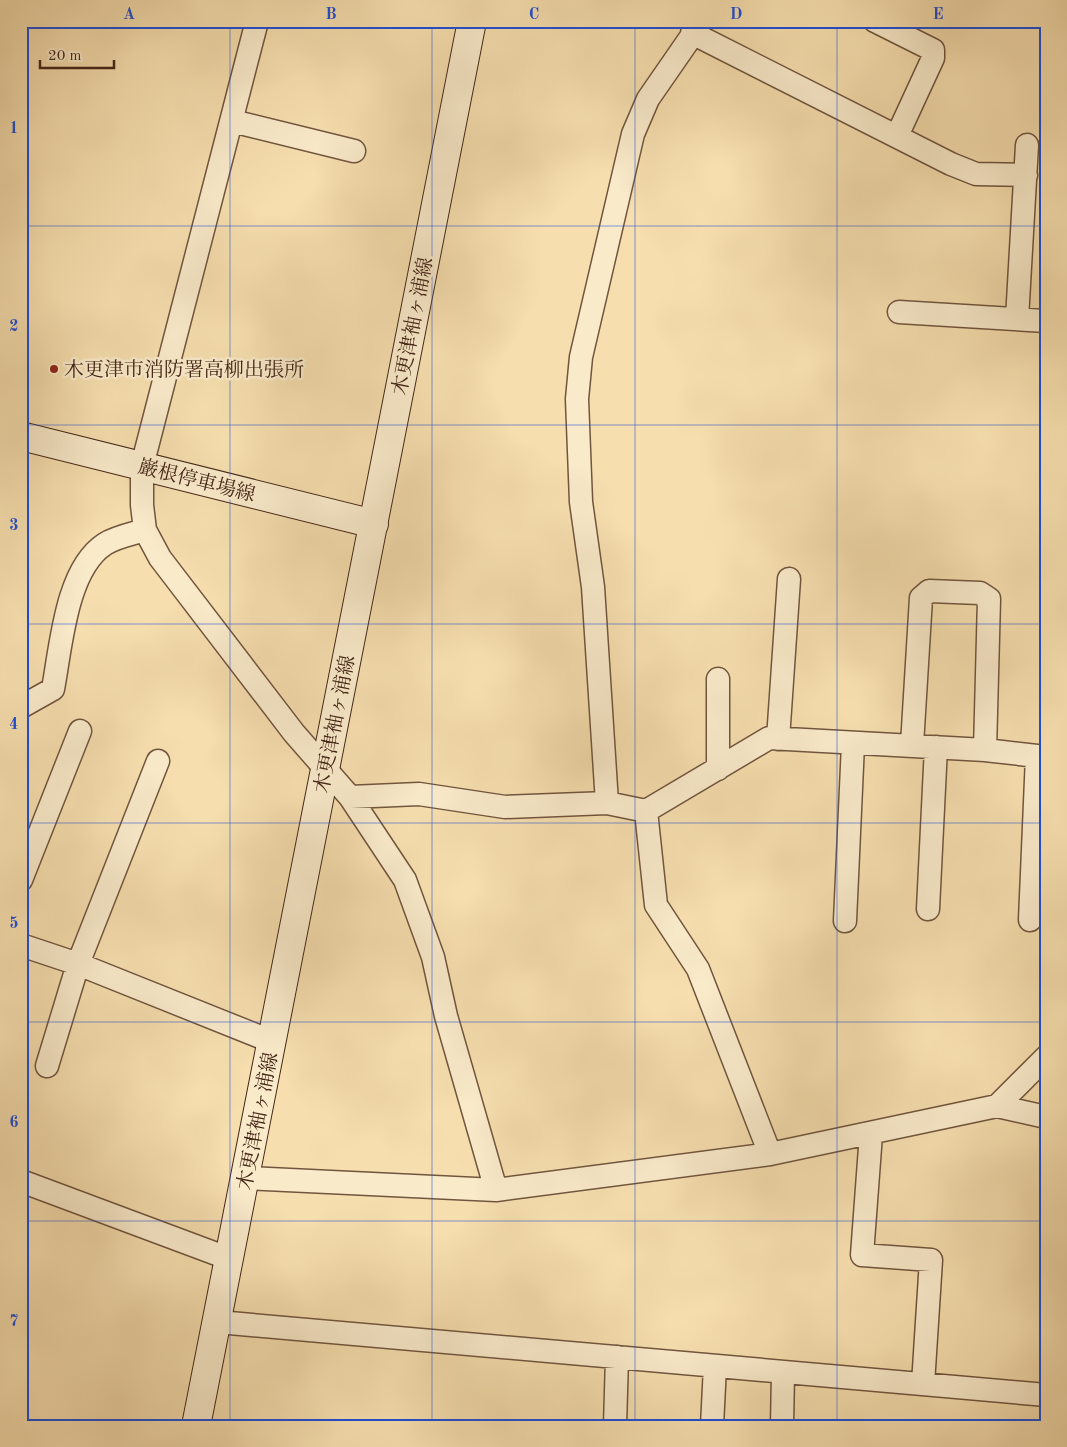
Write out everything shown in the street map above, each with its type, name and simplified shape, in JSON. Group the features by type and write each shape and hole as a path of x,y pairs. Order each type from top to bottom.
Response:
{"main road":[{"name":"木更津袖ヶ浦線","path":"196,1426 218,1322 472,21"},
{"name":"巌根停車場線","path":"21,436 374,524"}],"street":[{"path":"257,21 142,466 144,530 160,558 294,733 350,797 405,880 433,957 446,1016 496,1190"},
{"path":"875,21 933,50 933,58 897,136"},
{"path":"607,803 593,587 581,502 577,399 582,357 634,134 648,99 697,27 897,136 976,174 1026,175"},
{"path":"232,120 354,152"},
{"path":"1017,319 1027,145"},
{"path":"899,312 1046,321"},
{"path":"21,707 53,689 71,600 81,570 96,550 106,543 144,530"},
{"path":"778,739 789,579"},
{"path":"912,745 921,598 929,591 980,593 989,599 985,750"},
{"path":"718,679 718,769"},
{"path":"21,880 80,731"},
{"path":"350,797 420,794 506,807 607,803 646,811 769,738 853,744 912,745 1041,756 1030,920"},
{"path":"845,921 853,744"},
{"path":"928,909 936,747"},
{"path":"47,1066 78,964 158,761"},
{"path":"646,811 656,905 698,969 770,1154"},
{"path":"21,945 78,964 272,1042"},
{"path":"997,1106 1046,1057"},
{"path":"246,1178 496,1190 770,1154 997,1106 1046,1118"},
{"path":"871,1134 862,1255 931,1260 923,1384"},
{"path":"22,1184 230,1259"},
{"path":"218,1322 1046,1395"},
{"path":"615,1426 617,1357"},
{"path":"712,1426 716,1366"},
{"path":"782,1426 783,1372"}],"place":[{"name":"木更津市消防署高柳出張所","path":"54,369"}]}
